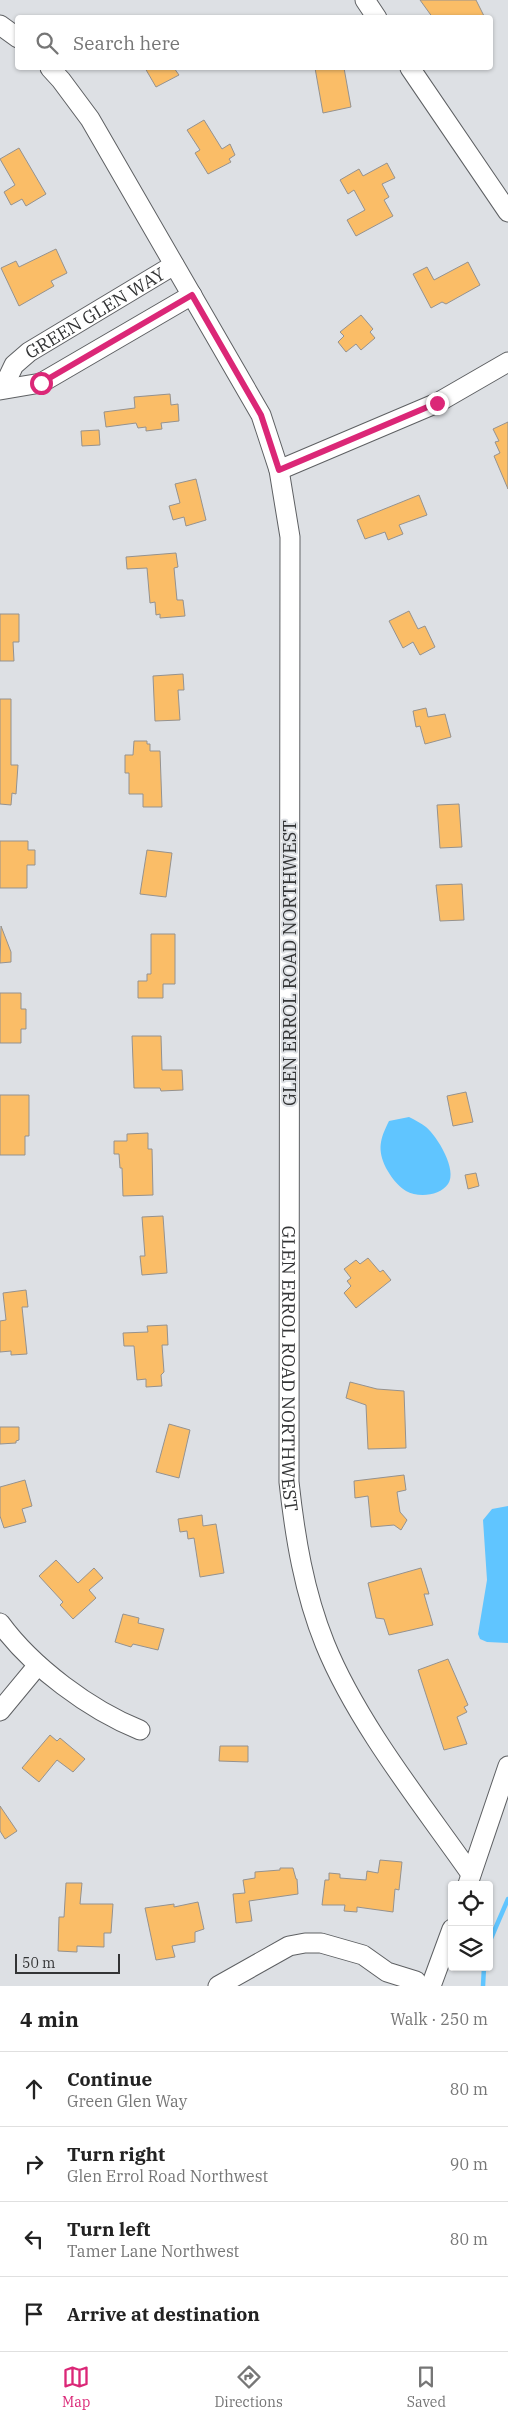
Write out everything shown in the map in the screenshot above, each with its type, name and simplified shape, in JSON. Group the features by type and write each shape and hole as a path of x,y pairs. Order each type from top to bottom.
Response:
{"street":[{"path":"365,0 375,15"},
{"path":"0,25 15,36"},
{"name":"GLEN ERROL ROAD NORTHWEST","path":"52,70 90,119 261,415 279,470 290,537 289,1482 293,1523 300,1563 312,1605 325,1644 340,1676 372,1732 469,1880"},
{"path":"411,70 508,212"},
{"name":"GREEN GLEN WAY","path":"2,389 14,364 29,352 174,265"},
{"name":"GREEN GLEN WAY","path":"2,389 41,383 192,295"},
{"path":"279,470 437,403 508,362"},
{"path":"0,1623 38,1664 116,1720 140,1730"},
{"path":"0,1711 38,1664"},
{"path":"469,1880 508,1766"},
{"path":"431,1986 448,1940"},
{"path":"218,1986 289,1946 305,1942 321,1943 364,1955 388,1972 416,1981 419,1986"}],"water":[{"path":"409,1117 431,1131 445,1154 450,1170 448,1184 440,1191 428,1195 416,1195 400,1186 392,1178 381,1155 383,1133 389,1121"},
{"path":"508,1506 508,1643 487,1642 480,1639 478,1634 487,1580 483,1520 492,1509"}],"building":[{"path":"420,0 476,0 484,15 431,15"},
{"path":"146,70 175,70 179,75 156,87"},
{"path":"315,70 344,70 351,107 323,113"},
{"path":"204,120 222,149 230,144 235,155 229,159 231,162 208,174 195,153 200,150 187,130"},
{"path":"19,148 46,194 26,206 22,199 11,205 4,192 15,185 0,159"},
{"path":"387,163 395,178 382,184 389,197 384,200 393,216 356,236 347,220 365,210 354,190 348,194 340,180 359,169 363,176"},
{"path":"56,249 67,273 51,281 54,286 19,306 1,268 16,261 19,267"},
{"path":"468,262 480,285 446,304 442,302 431,308 413,274 427,267 434,280"},
{"path":"361,315 373,329 370,332 375,338 361,350 356,344 346,352 338,342 344,336 340,332"},
{"path":"170,394 171,405 178,404 179,421 161,423 162,429 146,431 146,427 138,428 136,423 106,427 104,412 135,408 134,397"},
{"path":"508,422 508,489 494,456 500,453 495,442 499,441 493,429"},
{"path":"99,430 100,445 82,446 81,431"},
{"path":"196,479 206,520 186,526 184,517 173,520 169,506 180,503 175,484"},
{"path":"419,495 427,515 399,525 403,534 388,540 385,532 365,539 357,520"},
{"path":"176,553 178,567 174,568 177,600 183,600 185,616 160,618 160,614 156,615 155,602 150,603 147,568 127,569 126,557"},
{"path":"409,611 418,629 425,626 435,647 420,655 413,642 403,648 389,621"},
{"path":"0,614 19,614 19,642 13,642 14,661 0,661"},
{"path":"183,674 184,690 178,690 180,720 155,721 153,676"},
{"path":"0,699 11,699 11,765 18,765 16,794 12,793 11,805 0,804"},
{"path":"426,708 428,717 445,714 451,737 425,744 420,726 416,727 413,711"},
{"path":"134,741 147,741 147,744 150,744 150,751 160,751 162,807 143,807 143,794 129,794 129,773 125,773 125,755 133,755"},
{"path":"459,804 462,847 440,848 437,805"},
{"path":"0,841 28,841 28,850 35,850 35,865 27,865 27,888 0,888"},
{"path":"147,850 172,853 166,897 140,894"},
{"path":"462,884 464,920 440,921 436,885"},
{"path":"1,926 11,952 11,962 0,963"},
{"path":"151,934 175,934 175,984 163,984 163,998 138,998 138,981 147,981 147,974 151,974"},
{"path":"0,993 21,993 21,1009 26,1009 26,1029 21,1029 21,1043 0,1043"},
{"path":"132,1036 161,1036 162,1070 182,1070 183,1090 161,1091 160,1088 134,1088"},
{"path":"466,1092 473,1122 453,1126 447,1096"},
{"path":"0,1095 29,1095 29,1136 25,1136 25,1155 0,1155"},
{"path":"148,1133 148,1149 152,1149 153,1195 123,1196 122,1168 120,1168 119,1154 114,1154 114,1141 127,1141 127,1134"},
{"path":"476,1173 479,1186 468,1189 465,1175"},
{"path":"163,1216 167,1273 142,1275 140,1256 145,1256 142,1217"},
{"path":"368,1258 380,1272 383,1270 391,1280 356,1308 344,1293 351,1286 347,1281 351,1278 344,1269 356,1260 360,1264"},
{"path":"26,1290 28,1307 22,1307 27,1354 11,1355 11,1351 0,1352 0,1321 6,1320 3,1293"},
{"path":"167,1325 168,1345 162,1345 164,1372 161,1375 162,1386 146,1387 146,1379 137,1380 134,1346 124,1346 123,1333 148,1332 147,1326"},
{"path":"350,1382 377,1389 404,1391 406,1448 368,1449 366,1405 346,1398"},
{"path":"169,1424 190,1430 179,1478 156,1472"},
{"path":"0,1427 19,1427 19,1440 16,1443 0,1444"},
{"path":"404,1475 406,1490 397,1492 400,1512 407,1520 401,1530 394,1525 371,1527 368,1496 355,1498 354,1481"},
{"path":"25,1480 32,1506 22,1509 26,1522 4,1528 0,1516 0,1487"},
{"path":"202,1515 203,1526 216,1524 224,1573 200,1577 194,1538 188,1539 187,1531 180,1532 178,1519"},
{"path":"56,1560 78,1583 94,1568 103,1578 89,1590 96,1598 73,1619 60,1605 63,1602 39,1576"},
{"path":"421,1568 429,1594 424,1594 433,1625 389,1635 384,1619 376,1618 368,1583"},
{"path":"123,1614 139,1618 138,1623 164,1629 158,1650 133,1644 131,1647 115,1642"},
{"path":"448,1659 468,1705 464,1707 467,1712 457,1717 467,1744 444,1750 418,1670"},
{"path":"50,1735 57,1741 60,1738 85,1759 73,1772 57,1760 39,1782 22,1768"},
{"path":"220,1746 248,1746 248,1762 219,1761"},
{"path":"0,1806 17,1831 5,1839 0,1831"},
{"path":"380,1860 402,1862 399,1890 395,1889 393,1912 357,1907 357,1912 344,1911 345,1905 322,1905 325,1880 329,1880 329,1873 340,1874 340,1878 366,1880 367,1871 378,1873"},
{"path":"280,1868 293,1868 297,1879 298,1894 249,1901 252,1921 236,1923 233,1894 245,1893 243,1880 255,1878 255,1872 280,1870"},
{"path":"66,1883 82,1883 80,1904 113,1904 111,1933 104,1933 104,1947 77,1946 77,1952 58,1951 59,1917 64,1917"},
{"path":"198,1902 204,1929 195,1932 195,1942 172,1946 175,1957 156,1960 145,1908 174,1904 174,1907"}],"waterway":[{"path":"493,1934 508,1899"},
{"path":"483,1986 484,1971"}],"route":[{"path":"41,383 192,295 261,415 279,470 437,403"}]}
